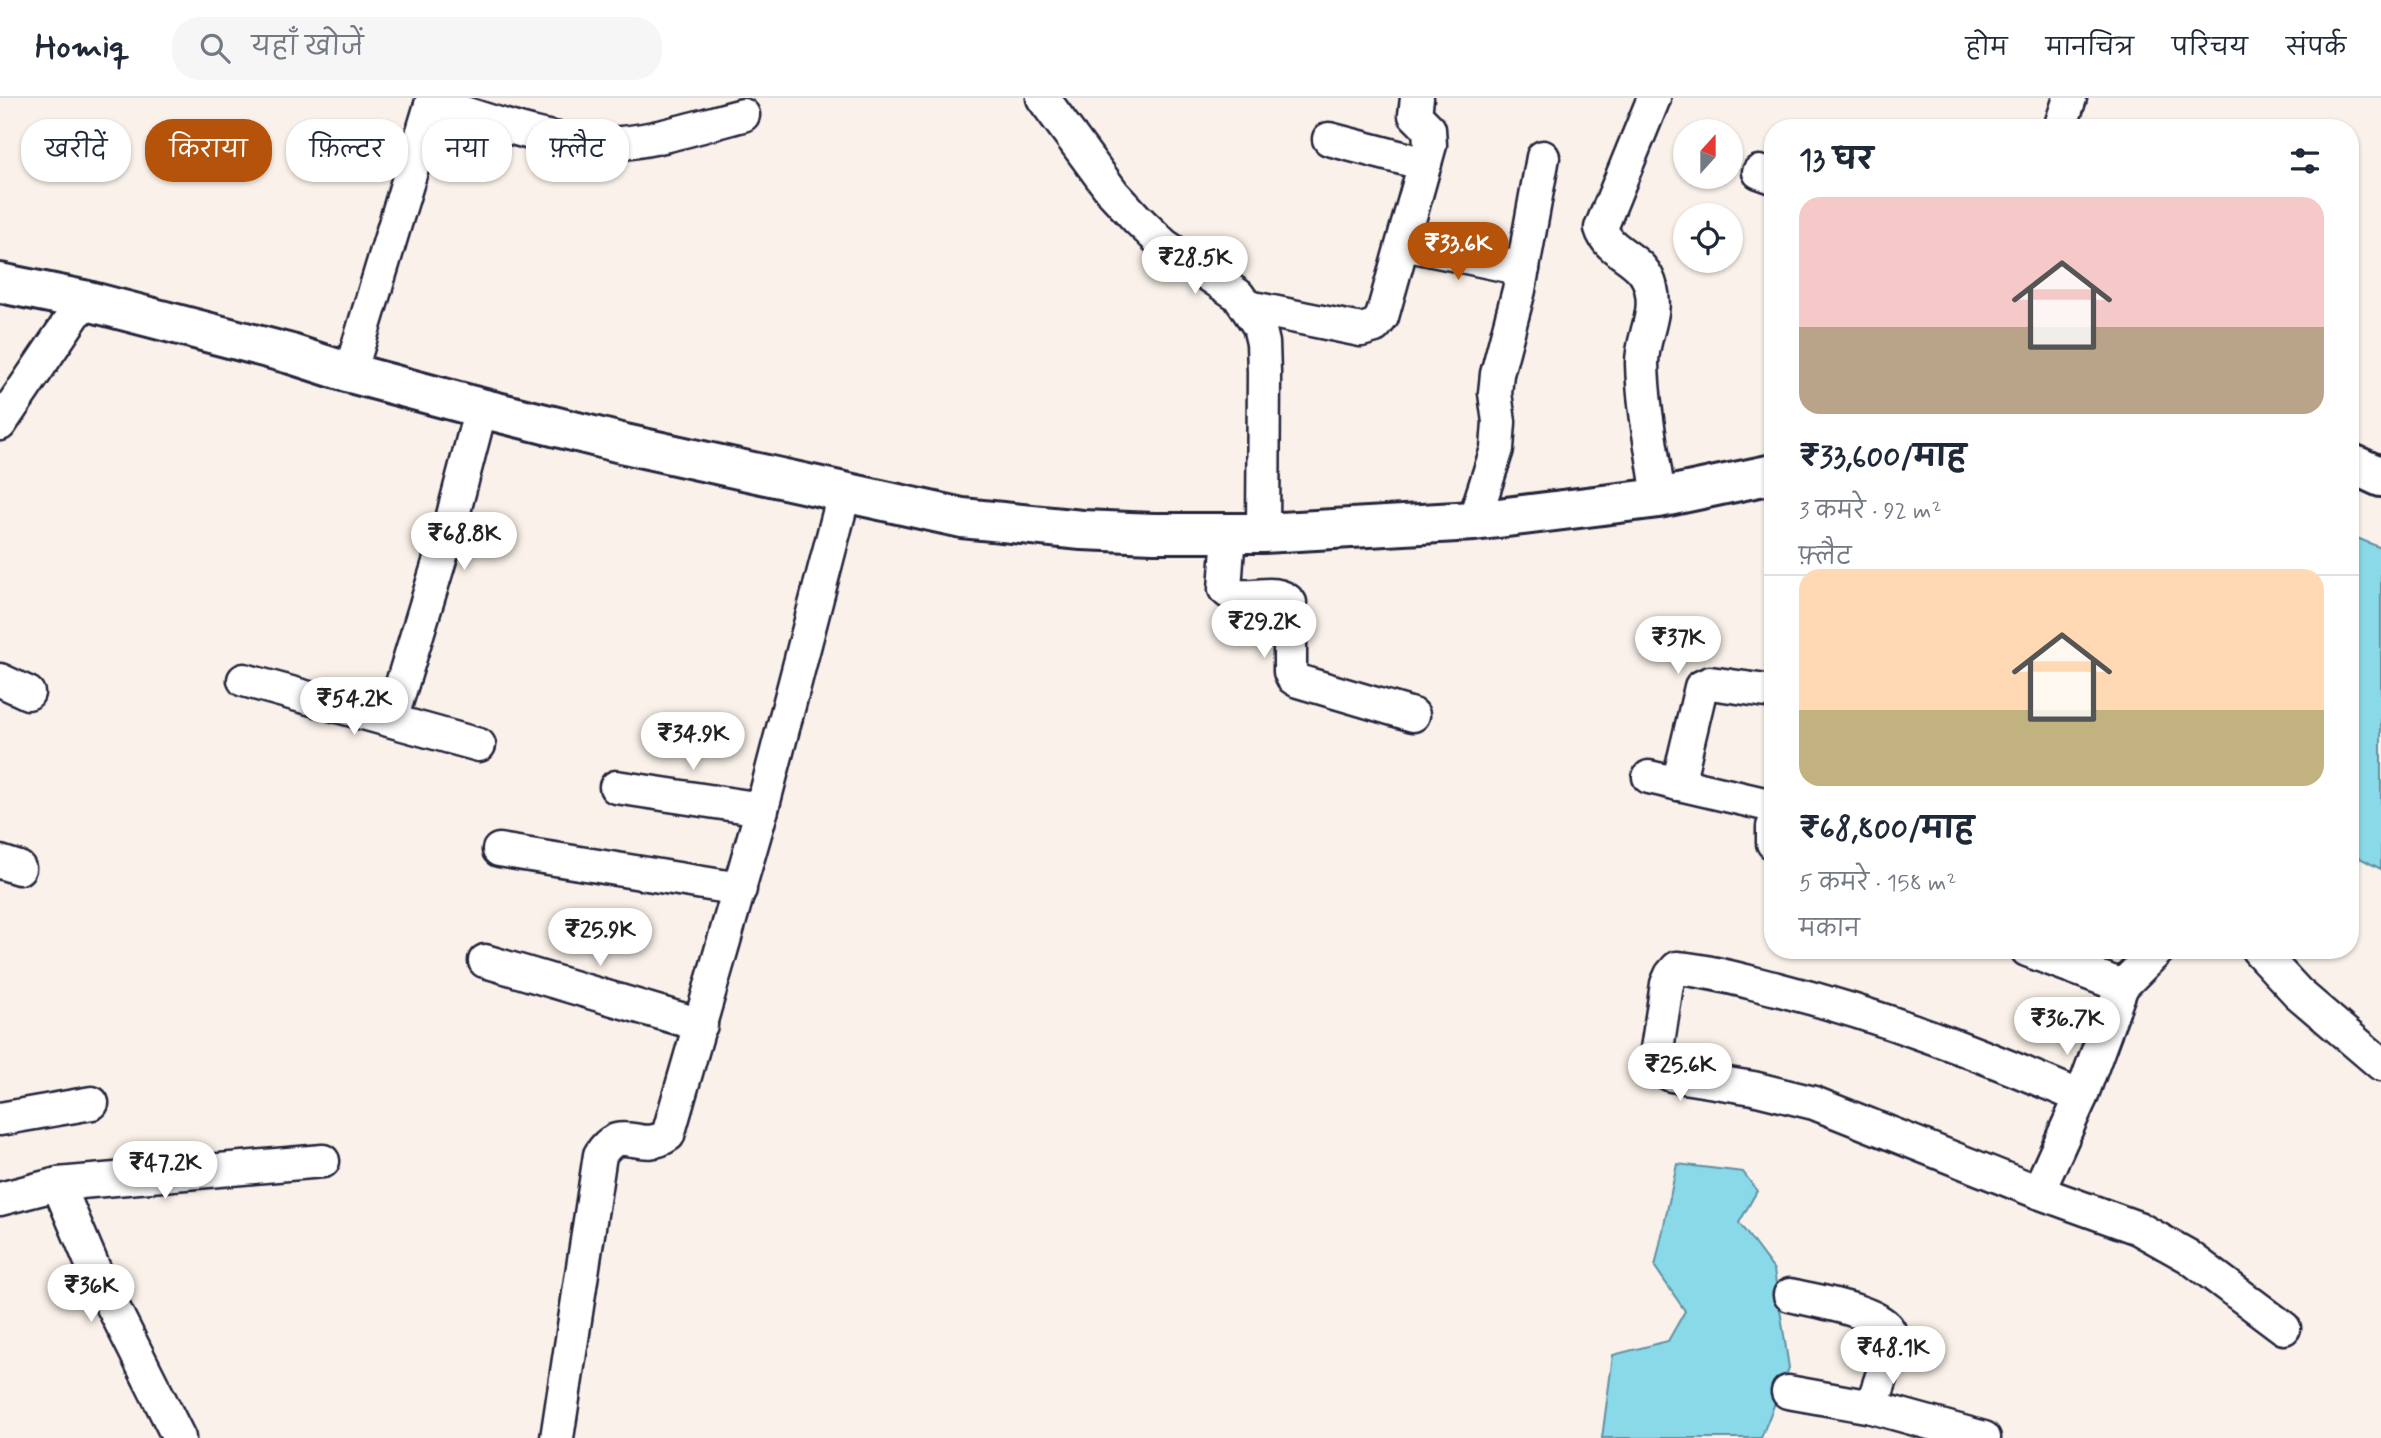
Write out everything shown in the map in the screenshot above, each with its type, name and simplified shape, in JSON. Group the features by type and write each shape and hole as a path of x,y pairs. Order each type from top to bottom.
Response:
{"highway":[{"path":"0,283 84,300 481,408 625,444 962,518 1082,530 1246,533 1474,521 1659,498 1764,476"},
{"path":"2359,467 2381,477"}],"street":[{"path":"1043,98 1113,193 1137,219 1164,244 1238,295 1259,326 1263,343 1246,533 1225,589 1236,596 1277,595 1285,597 1290,603 1290,672 1293,678 1413,715"},
{"path":"1248,307 1344,328 1361,330 1375,326 1388,301 1426,164 1431,136 1429,128 1415,115 1417,98"},
{"path":"1654,98 1601,228 1604,238 1633,259 1645,272 1651,287 1653,314 1642,360 1659,498"},
{"path":"2063,119 2070,98"},
{"path":"350,373 432,100 543,136 593,143 652,139 743,115"},
{"path":"1329,139 1426,164"},
{"path":"1474,521 1497,449 1497,374 1523,269 1543,157"},
{"path":"1404,244 1523,269"},
{"path":"0,424 84,300"},
{"path":"391,720 451,523 481,408"},
{"path":"557,1438 600,1155 607,1144 615,1139 659,1141 667,1135 740,889 844,494"},
{"path":"244,680 479,745"},
{"path":"1764,690 1710,683 1701,687 1663,781 1764,804"},
{"path":"617,787 762,809"},
{"path":"499,850 740,889"},
{"path":"2051,959 2122,986"},
{"path":"2038,1192 2081,1097 2122,986 2149,959"},
{"path":"2266,959 2298,993 2381,1064"},
{"path":"485,961 701,1025"},
{"path":"2081,1097 1955,1044 1877,1017 1804,996 1677,968 1667,984 1656,1056 1661,1069 1671,1075 1753,1088 1814,1103 2038,1192 2137,1228 2188,1256 2284,1328"},
{"path":"0,1119 92,1103"},
{"path":"0,1199 58,1184 323,1161"},
{"path":"58,1184 94,1269 178,1438"},
{"path":"1790,1295 1861,1313 1887,1326 1891,1335 1888,1351 1871,1407"},
{"path":"1788,1391 1871,1407 1984,1438"}],"water":[{"path":"2359,539 2381,548 2381,869 2359,858"},
{"path":"1677,1164 1743,1172 1757,1191 1739,1223 1774,1270 1789,1368 1761,1438 1602,1438 1613,1355 1668,1341 1685,1311 1655,1267"}]}
